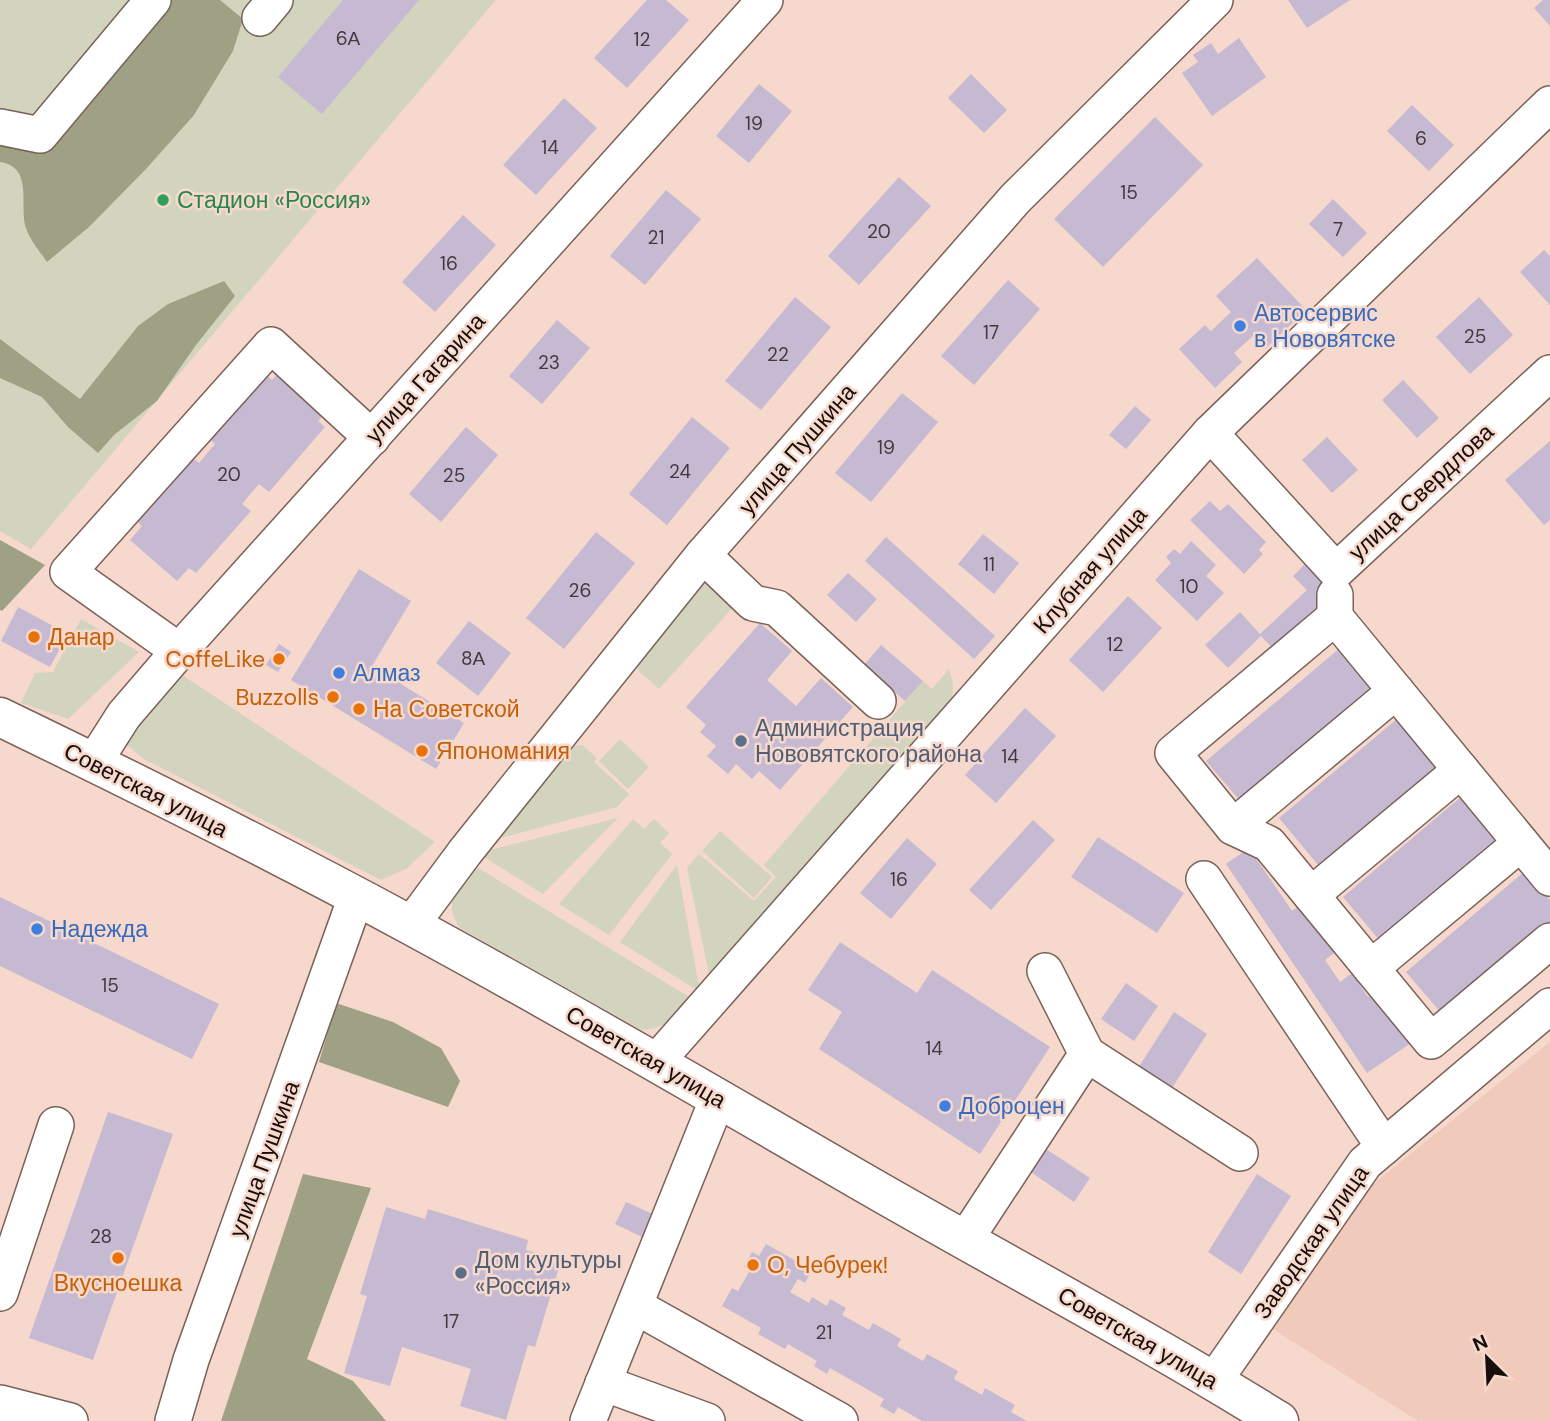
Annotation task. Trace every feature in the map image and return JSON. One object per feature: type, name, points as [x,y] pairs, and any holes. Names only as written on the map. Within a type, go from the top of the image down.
[{"type":"main road","name":"Советская улица","points":[[0,717],[94,762],[411,925],[1214,1381],[1256,1415]]},
{"type":"street","points":[[0,127],[40,135],[153,0]]},
{"type":"street","name":"улица Гагарина","points":[[94,762],[124,715],[179,652],[765,0]]},
{"type":"street","name":"улица Пушкина","points":[[411,925],[465,852],[703,555],[1015,199],[1215,0]]},
{"type":"street","name":"Клубная улица","points":[[656,1062],[1210,433],[1550,104]]},
{"type":"street","points":[[179,652],[68,572],[271,345],[372,438]]},
{"type":"street","name":"улица Свердлова","points":[[1210,433],[1336,570],[1550,373]]},
{"type":"street","points":[[703,555],[753,603],[777,608],[878,701]]},
{"type":"street","points":[[1336,570],[1335,617],[1550,878]]},
{"type":"street","points":[[1335,617],[1173,753],[1233,827],[1269,844],[1463,1080]]},
{"type":"street","points":[[1233,827],[1396,691]]},
{"type":"street","points":[[1311,895],[1461,770]]},
{"type":"street","points":[[1371,968],[1521,843]]},
{"type":"street","points":[[1205,879],[1384,1147]]},
{"type":"street","name":"улица Пушкина","points":[[173,1421],[191,1360],[356,897]]},
{"type":"street","points":[[1431,1041],[1550,941]]},
{"type":"street","points":[[1045,971],[1087,1054],[1240,1153]]},
{"type":"street","name":"Заводская улица","points":[[1214,1381],[1365,1163],[1550,1006]]},
{"type":"street","points":[[965,1240],[1087,1054]]},
{"type":"street","points":[[588,1421],[718,1098]]},
{"type":"street","points":[[0,1293],[56,1125]]},
{"type":"street","points":[[635,1306],[840,1421]]},
{"type":"street","points":[[603,1383],[707,1421]]},
{"type":"street","points":[[0,1403],[70,1421]]},
{"type":"shaded area","points":[[1550,1042],[1550,1421],[1418,1421],[1268,1326],[1363,1192]]},
{"type":"green space","name":"Стадион «Россия»","points":[[0,0],[496,0],[31,549],[0,531]]},
{"type":"green space","points":[[163,0],[220,0],[243,19],[233,51],[194,115],[89,227],[47,262],[26,228],[21,179],[11,165],[0,162],[0,136],[67,123]]},
{"type":"green space","points":[[224,281],[235,296],[157,401],[114,435],[98,453],[68,427],[42,397],[0,378],[0,339],[80,399],[138,326],[168,304]]},
{"type":"green space","points":[[0,540],[45,565],[2,611],[0,610]]},
{"type":"green space","points":[[706,584],[736,604],[659,689],[636,665],[699,586]]},
{"type":"green space","points":[[81,619],[139,652],[68,719],[21,703],[35,673],[53,672]]},
{"type":"green space","points":[[949,669],[953,684],[952,702],[786,888],[710,979],[687,868],[699,854],[754,901],[776,877],[764,865],[923,681],[932,689]]},
{"type":"green space","points":[[176,671],[435,842],[406,869],[381,880],[144,759],[121,740]]},
{"type":"green space","points":[[620,739],[649,767],[628,789],[599,761]]},
{"type":"green space","points":[[582,745],[597,758],[594,762],[629,794],[617,807],[489,841],[571,746]]},
{"type":"green space","points":[[618,818],[543,894],[478,853]]},
{"type":"green space","points":[[633,819],[644,829],[654,819],[669,833],[660,843],[672,854],[609,935],[559,904]]},
{"type":"green space","points":[[720,831],[772,877],[754,898],[702,851]]},
{"type":"green space","points":[[470,863],[694,1000],[664,1024],[642,1030],[460,928],[452,911],[453,895]]},
{"type":"green space","points":[[677,865],[700,992],[620,942]]},
{"type":"green space","points":[[336,1003],[393,1022],[441,1048],[460,1081],[448,1107],[319,1062]]},
{"type":"green space","points":[[303,1174],[371,1188],[307,1359],[353,1381],[386,1421],[221,1421]]},
{"type":"building","points":[[343,0],[419,0],[322,114],[278,77]]},
{"type":"building","points":[[647,0],[666,0],[689,20],[627,88],[594,58]]},
{"type":"building","points":[[1288,0],[1350,0],[1307,28]]},
{"type":"building","points":[[1543,0],[1550,0],[1550,26],[1534,8]]},
{"type":"building","points":[[1239,38],[1266,77],[1212,116],[1182,73],[1198,62],[1193,55],[1211,43],[1218,54]]},
{"type":"building","points":[[971,74],[1007,110],[984,133],[948,98]]},
{"type":"building","points":[[759,84],[792,111],[749,163],[716,136]]},
{"type":"building","points":[[564,98],[597,128],[536,195],[503,165]]},
{"type":"building","points":[[1412,105],[1454,145],[1429,171],[1387,131]]},
{"type":"building","points":[[1155,117],[1203,165],[1103,267],[1054,219]]},
{"type":"building","points":[[899,177],[931,206],[859,285],[828,256]]},
{"type":"building","points":[[666,190],[701,219],[645,285],[610,256]]},
{"type":"building","points":[[1333,199],[1367,233],[1343,257],[1309,224]]},
{"type":"building","points":[[463,215],[496,245],[435,312],[402,282]]},
{"type":"building","points":[[1544,250],[1550,256],[1550,305],[1520,272]]},
{"type":"building","points":[[1257,258],[1306,310],[1265,349],[1253,336],[1234,353],[1242,362],[1215,388],[1179,349],[1205,325],[1211,331],[1231,312],[1216,296]]},
{"type":"building","points":[[1008,280],[1040,309],[974,385],[941,356]]},
{"type":"building","points":[[795,297],[831,327],[761,410],[725,381]]},
{"type":"building","points":[[1479,297],[1513,335],[1470,374],[1436,337]]},
{"type":"building","points":[[557,320],[590,348],[542,404],[509,376]]},
{"type":"building","points":[[283,368],[330,408],[318,421],[325,427],[269,492],[259,484],[242,504],[251,511],[196,573],[189,568],[177,581],[130,540],[142,526],[134,519],[190,456],[199,463],[215,444],[207,437],[263,372],[272,380]]},
{"type":"building","points":[[1403,380],[1439,418],[1417,438],[1382,400]]},
{"type":"building","points":[[902,393],[938,422],[871,502],[835,473]]},
{"type":"building","points":[[1135,406],[1151,420],[1126,449],[1109,435]]},
{"type":"building","points":[[692,417],[730,448],[667,525],[629,494]]},
{"type":"building","points":[[466,427],[498,455],[441,522],[409,494]]},
{"type":"building","points":[[1327,437],[1358,470],[1332,493],[1302,460]]},
{"type":"building","points":[[1550,441],[1550,520],[1544,525],[1505,480]]},
{"type":"building","points":[[1210,501],[1220,511],[1228,504],[1266,542],[1259,550],[1263,554],[1244,574],[1190,520]]},
{"type":"building","points":[[596,532],[635,563],[564,649],[526,618]]},
{"type":"building","points":[[983,534],[1019,563],[994,594],[958,564]]},
{"type":"building","points":[[886,537],[995,636],[974,659],[865,561]]},
{"type":"building","points":[[1191,541],[1216,565],[1206,576],[1224,593],[1197,621],[1155,580],[1171,563],[1166,557],[1174,549],[1180,554]]},
{"type":"building","points":[[1306,563],[1331,589],[1328,615],[1282,658],[1261,636],[1228,668],[1205,645],[1240,612],[1260,634],[1307,590],[1293,576]]},
{"type":"building","name":"Алмаз","points":[[359,569],[411,601],[372,666],[464,723],[436,769],[291,680]]},
{"type":"building","points":[[848,573],[877,599],[856,622],[827,595]]},
{"type":"building","points":[[1128,596],[1162,628],[1103,692],[1069,660]]},
{"type":"building","name":"Данар","points":[[18,607],[68,634],[50,667],[1,641]]},
{"type":"building","points":[[469,621],[511,653],[478,696],[436,663]]},
{"type":"building","points":[[760,623],[792,651],[767,680],[796,706],[821,678],[853,707],[780,790],[759,771],[752,779],[736,764],[728,774],[707,756],[716,746],[700,732],[706,725],[686,707]]},
{"type":"building","points":[[1347,642],[1383,685],[1242,803],[1206,761]]},
{"type":"building","name":"CoffeLike","points":[[279,644],[291,652],[278,672],[266,665]]},
{"type":"building","points":[[881,645],[923,681],[905,701],[864,665]]},
{"type":"building","points":[[1025,708],[1056,736],[996,803],[965,775]]},
{"type":"building","points":[[1397,719],[1437,766],[1319,866],[1279,818]]},
{"type":"building","points":[[1462,796],[1499,841],[1381,942],[1343,897]]},
{"type":"building","points":[[1033,820],[1055,840],[991,910],[969,890]]},
{"type":"building","points":[[1098,837],[1184,893],[1157,933],[1071,877]]},
{"type":"building","points":[[907,838],[937,864],[891,919],[860,893]]},
{"type":"building","points":[[1249,848],[1292,911],[1305,902],[1338,950],[1325,960],[1340,982],[1352,973],[1368,997],[1376,991],[1411,1043],[1367,1073],[1226,864]]},
{"type":"building","points":[[1525,871],[1550,900],[1550,923],[1442,1014],[1406,972]]},
{"type":"building","points":[[0,897],[219,1004],[192,1059],[0,966]]},
{"type":"building","points":[[840,942],[917,993],[932,970],[1050,1047],[980,1154],[819,1049],[842,1012],[808,990]]},
{"type":"building","points":[[1126,983],[1158,1006],[1134,1041],[1101,1019]]},
{"type":"building","points":[[1174,1012],[1207,1034],[1168,1094],[1135,1073]]},
{"type":"building","points":[[108,1112],[173,1134],[93,1360],[29,1338]]},
{"type":"building","points":[[1046,1149],[1090,1178],[1074,1202],[1031,1172]]},
{"type":"building","points":[[1257,1174],[1291,1196],[1241,1274],[1208,1252]]},
{"type":"building","points":[[626,1202],[655,1215],[644,1238],[615,1224]]},
{"type":"building","points":[[386,1207],[425,1219],[428,1209],[528,1240],[526,1250],[561,1261],[535,1347],[528,1345],[506,1420],[460,1406],[471,1369],[402,1347],[390,1386],[344,1373],[367,1296],[360,1294]]},
{"type":"building","points":[[766,1244],[812,1270],[805,1283],[798,1279],[790,1292],[809,1303],[812,1297],[827,1306],[830,1299],[846,1308],[842,1315],[869,1330],[873,1323],[901,1339],[897,1346],[923,1361],[927,1354],[958,1371],[954,1379],[982,1395],[985,1388],[1015,1405],[1011,1412],[1027,1421],[922,1421],[898,1407],[894,1414],[880,1406],[884,1399],[830,1368],[827,1374],[814,1366],[817,1361],[788,1344],[785,1349],[758,1334],[761,1328],[722,1306],[732,1288],[738,1291],[750,1270],[744,1267],[752,1252],[759,1256]]},
{"type":"place","name":"Стадион «Россия»","points":[[163,200]]},
{"type":"place","name":"Автосервис в Нововятске","points":[[1240,326]]},
{"type":"place","name":"Данар","points":[[34,637]]},
{"type":"place","name":"CoffeLike","points":[[279,659]]},
{"type":"place","name":"Алмаз","points":[[339,673]]},
{"type":"place","name":"Buzzolls","points":[[333,697]]},
{"type":"place","name":"На Советской","points":[[359,709]]},
{"type":"place","name":"Администрация Нововятского района","points":[[741,741]]},
{"type":"place","name":"Япономания","points":[[422,751]]},
{"type":"place","name":"Надежда","points":[[37,929]]},
{"type":"place","name":"Доброцен","points":[[945,1106]]},
{"type":"place","name":"Вкусноешка","points":[[118,1258]]},
{"type":"place","name":"О, Чебурек!","points":[[753,1265]]},
{"type":"place","name":"Дом культуры «Россия»","points":[[461,1273]]}]
